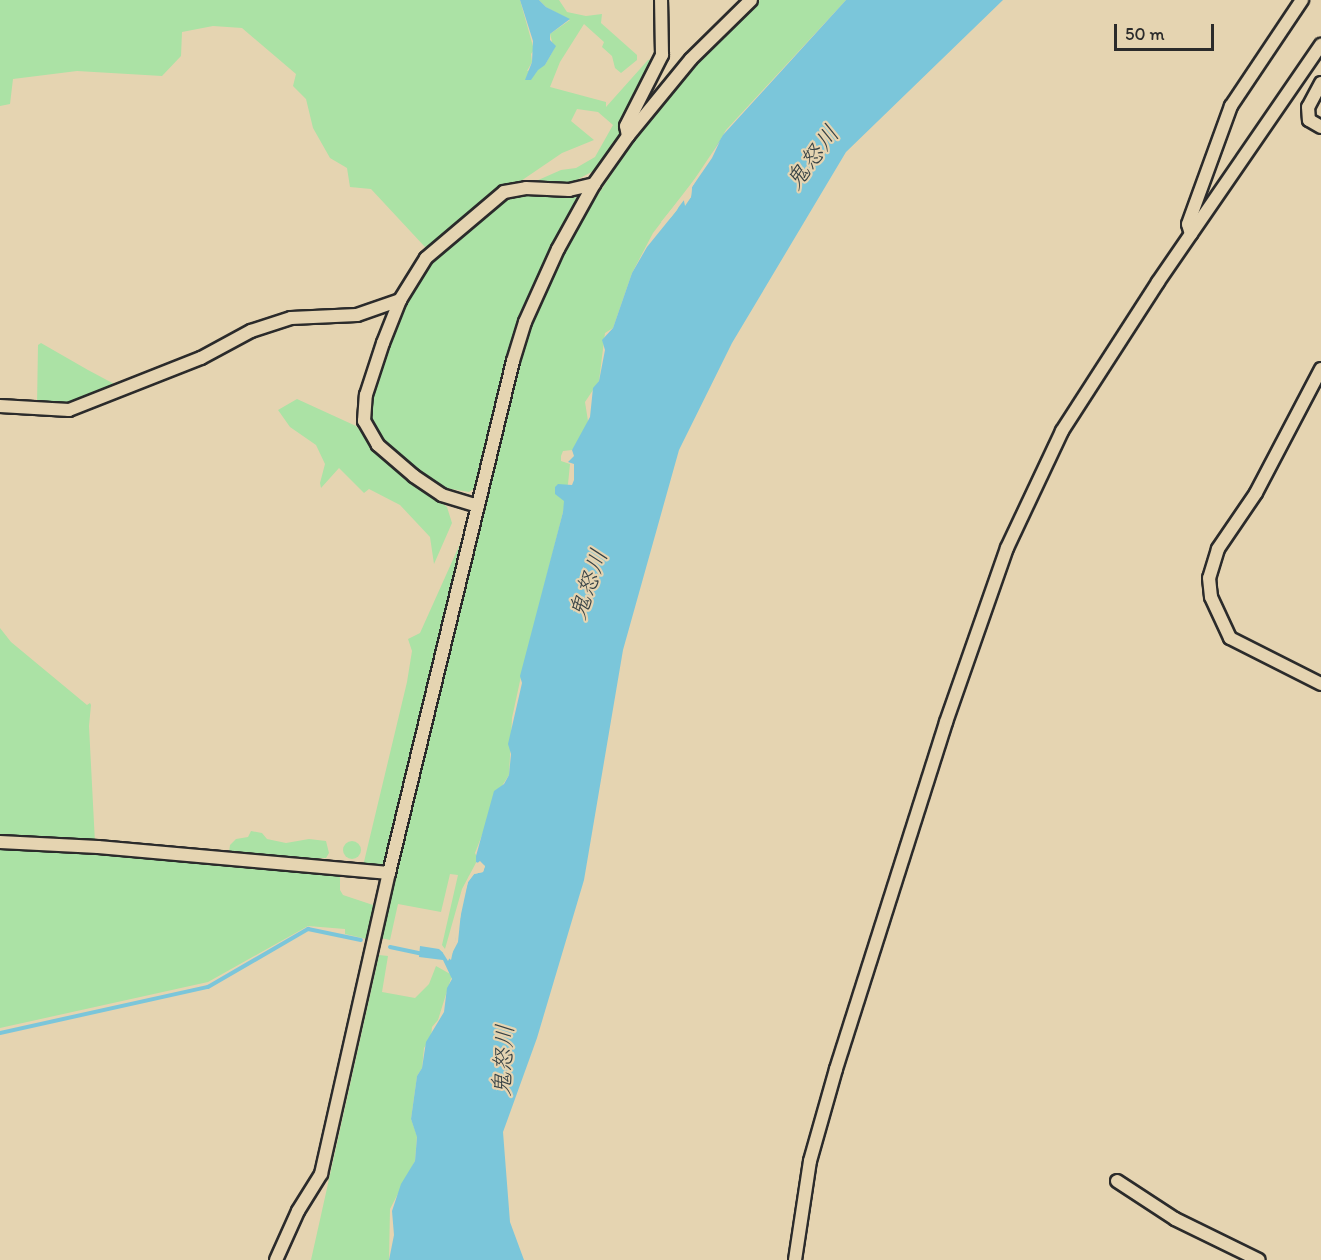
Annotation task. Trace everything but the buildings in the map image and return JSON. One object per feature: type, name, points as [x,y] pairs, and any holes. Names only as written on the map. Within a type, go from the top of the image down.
[{"type":"street","points":[[628,136],[626,126],[662,55],[661,0]]},
{"type":"street","points":[[276,1260],[298,1211],[321,1174],[389,873],[513,361],[525,322],[558,249],[594,184],[628,136],[691,59],[751,0]]},
{"type":"street","points":[[1191,234],[1188,224],[1235,95],[1302,0]]},
{"type":"street","points":[[795,1260],[810,1161],[836,1069],[946,722],[1007,548],[1062,431],[1191,234],[1321,45]]},
{"type":"street","points":[[1321,83],[1308,107],[1309,120],[1321,127]]},
{"type":"street","points":[[478,506],[442,495],[414,476],[378,445],[364,421],[366,395],[400,300],[426,258],[504,192],[526,188],[569,190],[594,184]]},
{"type":"street","points":[[0,406],[69,410],[201,358],[251,331],[291,318],[357,315],[400,300]]},
{"type":"street","points":[[1321,369],[1256,493],[1218,549],[1209,578],[1212,597],[1230,638],[1321,684]]},
{"type":"street","points":[[0,842],[98,847],[389,873]]},
{"type":"street","points":[[1117,1181],[1175,1219],[1259,1260]]},
{"type":"green space","points":[[0,0],[520,0],[534,50],[531,54],[532,62],[527,71],[545,65],[554,49],[550,34],[570,20],[546,7],[539,0],[559,0],[567,12],[586,16],[602,14],[601,23],[637,55],[637,60],[621,73],[615,68],[612,56],[602,47],[604,42],[584,24],[560,62],[550,87],[606,102],[606,107],[648,60],[658,57],[622,127],[617,142],[599,168],[567,185],[536,181],[561,170],[576,168],[595,157],[613,125],[598,112],[577,109],[571,121],[594,140],[562,153],[515,185],[501,190],[432,244],[425,247],[371,189],[350,187],[347,168],[330,158],[313,128],[306,99],[293,86],[296,74],[242,28],[213,26],[182,32],[181,56],[162,76],[77,71],[13,79],[10,104],[0,106]]},
{"type":"green space","points":[[760,0],[846,0],[726,130],[707,163],[653,233],[632,273],[613,328],[605,333],[599,381],[585,402],[588,421],[585,429],[576,446],[572,450],[563,451],[561,456],[561,461],[570,464],[568,484],[561,497],[565,501],[563,512],[512,718],[509,775],[500,789],[475,853],[478,859],[462,889],[445,949],[442,945],[458,875],[450,874],[441,912],[398,904],[390,940],[381,938],[501,435],[521,357],[540,297],[586,213],[640,131],[716,40]]},
{"type":"green space","points":[[582,194],[520,312],[475,488],[469,492],[440,487],[394,454],[377,436],[372,426],[370,401],[404,306],[431,262],[513,195]]},
{"type":"green space","points":[[41,343],[118,386],[66,404],[37,405],[38,345]]},
{"type":"green space","points":[[297,399],[356,426],[385,458],[447,507],[452,523],[434,564],[430,537],[400,505],[369,489],[364,493],[339,468],[321,488],[320,483],[325,464],[316,445],[290,427],[278,410]]},
{"type":"green space","points":[[464,535],[386,861],[379,867],[363,866],[407,682],[412,651],[408,639],[420,633]]},
{"type":"green space","points":[[0,628],[11,642],[87,705],[90,703],[91,705],[89,726],[95,843],[0,835]]},
{"type":"green space","points":[[251,831],[262,833],[267,839],[286,843],[309,839],[326,841],[329,853],[326,858],[310,858],[265,854],[233,855],[229,852],[230,845],[236,839],[248,837]]},
{"type":"green space","points":[[352,841],[358,844],[361,850],[358,856],[352,859],[346,856],[343,850],[346,844]]},
{"type":"green space","points":[[0,848],[121,853],[340,873],[340,890],[343,895],[373,905],[377,910],[371,940],[345,934],[345,929],[308,926],[208,982],[0,1028]]},
{"type":"green space","points":[[379,955],[388,956],[382,992],[415,998],[429,984],[436,966],[452,975],[438,1020],[432,1027],[431,1037],[424,1048],[422,1068],[417,1076],[411,1119],[417,1136],[415,1161],[390,1209],[389,1260],[311,1260]]},
{"type":"water","points":[[520,0],[539,0],[546,7],[570,19],[550,34],[550,40],[556,46],[545,65],[531,80],[525,80],[532,62],[533,41]]},
{"type":"water","name":"鬼怒川","points":[[846,0],[1003,0],[846,152],[732,343],[679,450],[623,650],[584,880],[537,1038],[503,1132],[510,1222],[524,1260],[389,1260],[394,1235],[392,1211],[401,1184],[415,1161],[417,1137],[411,1119],[417,1076],[422,1068],[426,1042],[444,1012],[447,988],[452,979],[443,960],[419,957],[420,946],[439,949],[451,960],[468,882],[474,874],[483,872],[485,866],[476,862],[476,856],[494,791],[504,784],[509,775],[511,754],[508,744],[522,683],[520,676],[563,512],[564,501],[555,494],[555,487],[558,484],[572,485],[574,480],[574,464],[568,462],[574,456],[572,450],[590,417],[593,388],[599,381],[605,350],[602,340],[613,328],[632,273],[647,247],[677,210],[680,203],[684,200],[685,204],[691,197],[692,187],[723,135]]},
{"type":"pier","points":[[720,141],[712,158],[692,187],[691,197],[685,206],[684,200],[664,224],[661,222],[679,200],[688,195],[690,186]]},
{"type":"pier","points":[[480,861],[485,866],[483,872],[474,874],[468,882],[462,902],[458,942],[448,961],[443,953],[444,950],[449,955],[455,941],[459,901],[469,876],[480,869],[481,867],[475,865]]},
{"type":"waterway","points":[[0,1033],[208,987],[308,929],[361,940]]},
{"type":"waterway","points":[[390,947],[424,954]]}]
